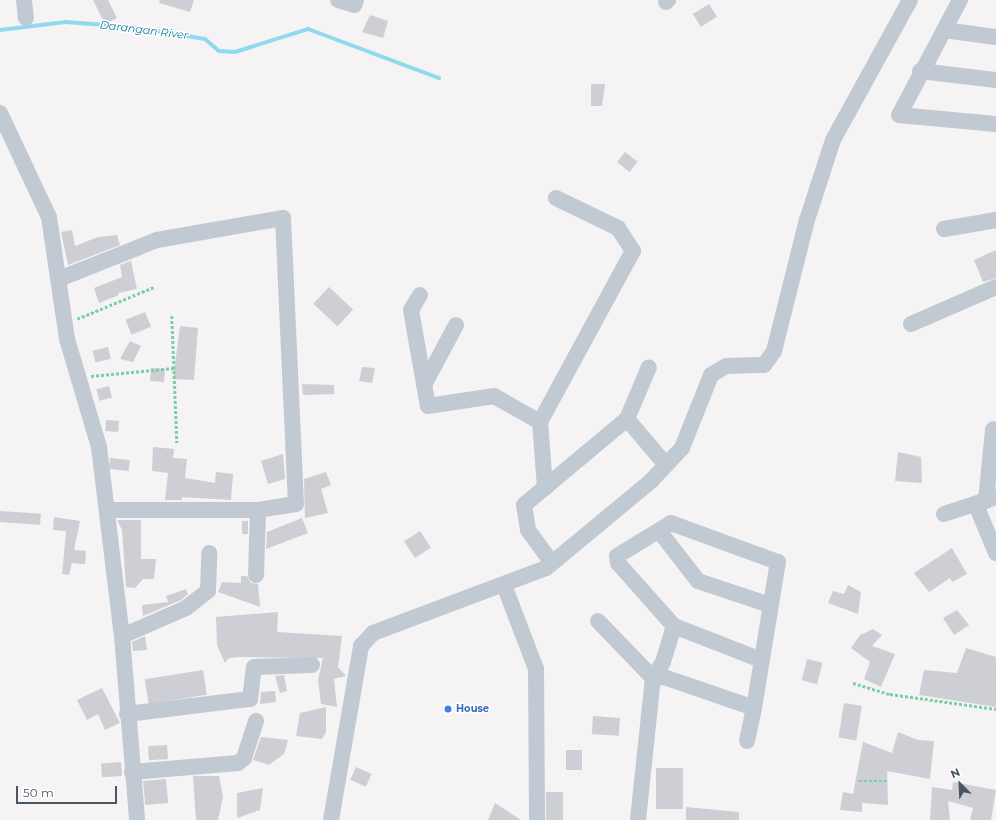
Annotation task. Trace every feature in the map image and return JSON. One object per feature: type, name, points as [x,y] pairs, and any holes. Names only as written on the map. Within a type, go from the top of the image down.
[{"type":"street","points":[[24,0],[26,18]]},
{"type":"street","points":[[338,0],[354,5],[356,0]]},
{"type":"street","points":[[331,820],[361,646],[373,633],[504,585],[552,563],[666,465],[682,448],[711,375],[726,366],[764,364],[774,351],[806,220],[833,140],[910,0]]},
{"type":"street","points":[[960,0],[920,71],[900,115],[996,124]]},
{"type":"street","points":[[944,30],[996,37]]},
{"type":"street","points":[[920,71],[996,80]]},
{"type":"street","points":[[0,113],[49,217],[59,279],[64,325],[100,447],[122,636],[127,714],[137,820]]},
{"type":"street","points":[[544,488],[540,422],[633,251],[618,228],[556,198]]},
{"type":"street","points":[[59,279],[157,240],[283,218],[296,504],[258,510],[107,510]]},
{"type":"street","points":[[944,229],[996,220]]},
{"type":"street","points":[[911,324],[996,287]]},
{"type":"street","points":[[420,295],[411,310],[428,406],[494,396],[540,422]]},
{"type":"street","points":[[424,385],[456,325]]},
{"type":"street","points":[[552,563],[528,530],[524,504],[627,419],[649,367]]},
{"type":"street","points":[[627,419],[666,465]]},
{"type":"street","points":[[993,429],[986,501],[994,544]]},
{"type":"street","points":[[944,514],[986,501]]},
{"type":"street","points":[[256,574],[258,510]]},
{"type":"street","points":[[747,741],[754,708],[778,562],[671,523],[660,532],[617,556],[618,563],[674,626],[761,660]]},
{"type":"street","points":[[660,532],[698,581],[770,605]]},
{"type":"street","points":[[122,636],[186,608],[208,591],[209,553]]},
{"type":"street","points":[[504,585],[536,669],[537,820]]},
{"type":"street","points":[[598,621],[653,678]]},
{"type":"street","points":[[638,820],[653,678],[663,662],[674,626]]},
{"type":"street","points":[[127,714],[250,699],[254,667],[312,666]]},
{"type":"street","points":[[653,678],[664,677],[754,708]]},
{"type":"street","points":[[132,772],[238,763],[244,758],[256,721]]},
{"type":"path","points":[[64,325],[154,287]]},
{"type":"path","points":[[172,316],[177,443]]},
{"type":"path","points":[[79,378],[174,368]]},
{"type":"path","points":[[853,683],[890,694],[996,709]]},
{"type":"path","points":[[859,781],[890,781]]},
{"type":"building","points":[[93,0],[108,0],[117,18],[105,24]]},
{"type":"building","points":[[160,0],[194,0],[190,12],[159,3]]},
{"type":"building","points":[[709,4],[717,17],[701,27],[693,14]]},
{"type":"building","points":[[370,15],[388,21],[383,38],[362,32]]},
{"type":"building","points":[[591,84],[605,84],[602,106],[591,106]]},
{"type":"building","points":[[625,152],[638,162],[630,172],[617,162]]},
{"type":"building","points":[[72,230],[75,246],[98,237],[117,235],[120,245],[68,265],[61,232]]},
{"type":"building","points":[[996,250],[996,278],[983,282],[974,260]]},
{"type":"building","points":[[131,261],[137,289],[118,293],[119,295],[99,303],[94,288],[122,277],[120,265]]},
{"type":"building","points":[[329,287],[353,310],[337,326],[313,304]]},
{"type":"building","points":[[145,312],[151,327],[132,335],[126,320]]},
{"type":"building","points":[[180,326],[198,328],[194,380],[173,379]]},
{"type":"building","points":[[130,341],[141,346],[133,362],[120,359]]},
{"type":"building","points":[[108,347],[111,359],[95,363],[92,351]]},
{"type":"building","points":[[362,367],[375,368],[372,383],[359,381]]},
{"type":"building","points":[[151,368],[165,369],[164,382],[150,381]]},
{"type":"building","points":[[302,384],[334,385],[334,394],[303,395]]},
{"type":"building","points":[[109,386],[112,398],[99,401],[96,389]]},
{"type":"building","points":[[106,420],[119,421],[118,432],[105,431]]},
{"type":"building","points":[[153,447],[174,449],[173,458],[187,459],[185,478],[215,483],[216,472],[233,474],[231,500],[182,497],[182,500],[165,500],[168,473],[152,471]]},
{"type":"building","points":[[898,452],[921,457],[922,483],[895,481]]},
{"type":"building","points":[[283,454],[285,479],[268,484],[261,461]]},
{"type":"building","points":[[110,458],[130,460],[129,471],[109,469]]},
{"type":"building","points":[[326,472],[331,485],[321,489],[328,513],[305,518],[304,479]]},
{"type":"building","points":[[0,511],[41,514],[40,525],[0,522]]},
{"type":"building","points":[[54,517],[80,521],[74,550],[86,551],[85,564],[72,563],[69,575],[62,574],[66,531],[53,530]]},
{"type":"building","points":[[302,518],[308,533],[266,549],[267,532]]},
{"type":"building","points":[[117,520],[141,520],[141,559],[156,559],[154,579],[143,579],[135,588],[126,587],[122,530]]},
{"type":"building","points":[[242,521],[248,521],[248,534],[242,534]]},
{"type":"building","points":[[420,531],[431,548],[415,558],[404,541]]},
{"type":"building","points":[[952,548],[967,574],[952,582],[950,578],[929,592],[914,573]]},
{"type":"building","points":[[241,576],[247,576],[251,583],[258,584],[260,607],[218,592],[222,582],[241,583]]},
{"type":"building","points":[[848,585],[861,592],[858,614],[828,603],[833,591],[844,594]]},
{"type":"building","points":[[186,589],[188,594],[181,600],[143,616],[142,605],[168,602],[166,596]]},
{"type":"building","points":[[957,610],[969,625],[954,635],[943,618]]},
{"type":"building","points":[[278,612],[277,632],[342,636],[338,667],[346,676],[334,679],[337,707],[321,704],[318,680],[323,658],[240,657],[229,658],[225,663],[217,645],[216,617]]},
{"type":"building","points":[[873,629],[882,635],[872,646],[895,654],[881,687],[864,679],[870,662],[851,648],[860,635]]},
{"type":"building","points":[[145,636],[147,650],[133,651],[132,642]]},
{"type":"building","points":[[966,648],[996,657],[996,707],[919,695],[924,670],[957,673]]},
{"type":"building","points":[[807,659],[823,663],[817,684],[802,680]]},
{"type":"building","points":[[203,670],[207,695],[149,704],[145,679]]},
{"type":"building","points":[[284,675],[287,691],[280,693],[275,676]]},
{"type":"building","points":[[102,688],[120,723],[105,730],[98,714],[87,720],[77,700]]},
{"type":"building","points":[[275,691],[276,702],[260,704],[261,692]]},
{"type":"building","points":[[844,703],[862,706],[856,740],[839,738]]},
{"type":"building","points":[[326,707],[326,732],[322,739],[296,736],[300,713]]},
{"type":"building","points":[[593,716],[620,718],[619,736],[592,734]]},
{"type":"building","points":[[898,732],[918,740],[934,741],[930,779],[887,771],[888,805],[862,803],[862,812],[840,810],[843,792],[853,794],[863,742],[892,753]]},
{"type":"building","points":[[261,737],[288,740],[284,754],[269,765],[253,760]]},
{"type":"building","points":[[167,745],[168,759],[149,760],[148,746]]},
{"type":"building","points":[[566,750],[582,750],[582,770],[566,770]]},
{"type":"building","points":[[121,762],[122,776],[102,777],[101,763]]},
{"type":"building","points":[[356,767],[372,774],[366,787],[350,780]]},
{"type":"building","points":[[656,768],[683,768],[683,809],[656,809]]},
{"type":"building","points":[[193,776],[219,776],[223,797],[218,820],[196,820]]},
{"type":"building","points":[[166,779],[168,803],[145,805],[143,781]]},
{"type":"building","points":[[953,782],[996,790],[991,820],[970,820],[973,808],[948,801],[950,820],[930,820],[932,787],[952,790]]},
{"type":"building","points":[[263,788],[260,810],[237,818],[237,793]]},
{"type":"building","points":[[546,792],[563,792],[563,820],[546,820]]},
{"type":"building","points":[[495,803],[521,820],[488,820]]},
{"type":"building","points":[[686,807],[739,812],[739,820],[686,820]]},
{"type":"waterway","name":"Darangan River","points":[[0,30],[66,22],[132,27],[205,39],[219,51],[235,52],[308,29],[439,78]]},
{"type":"place","name":"House","points":[[448,709]]}]
